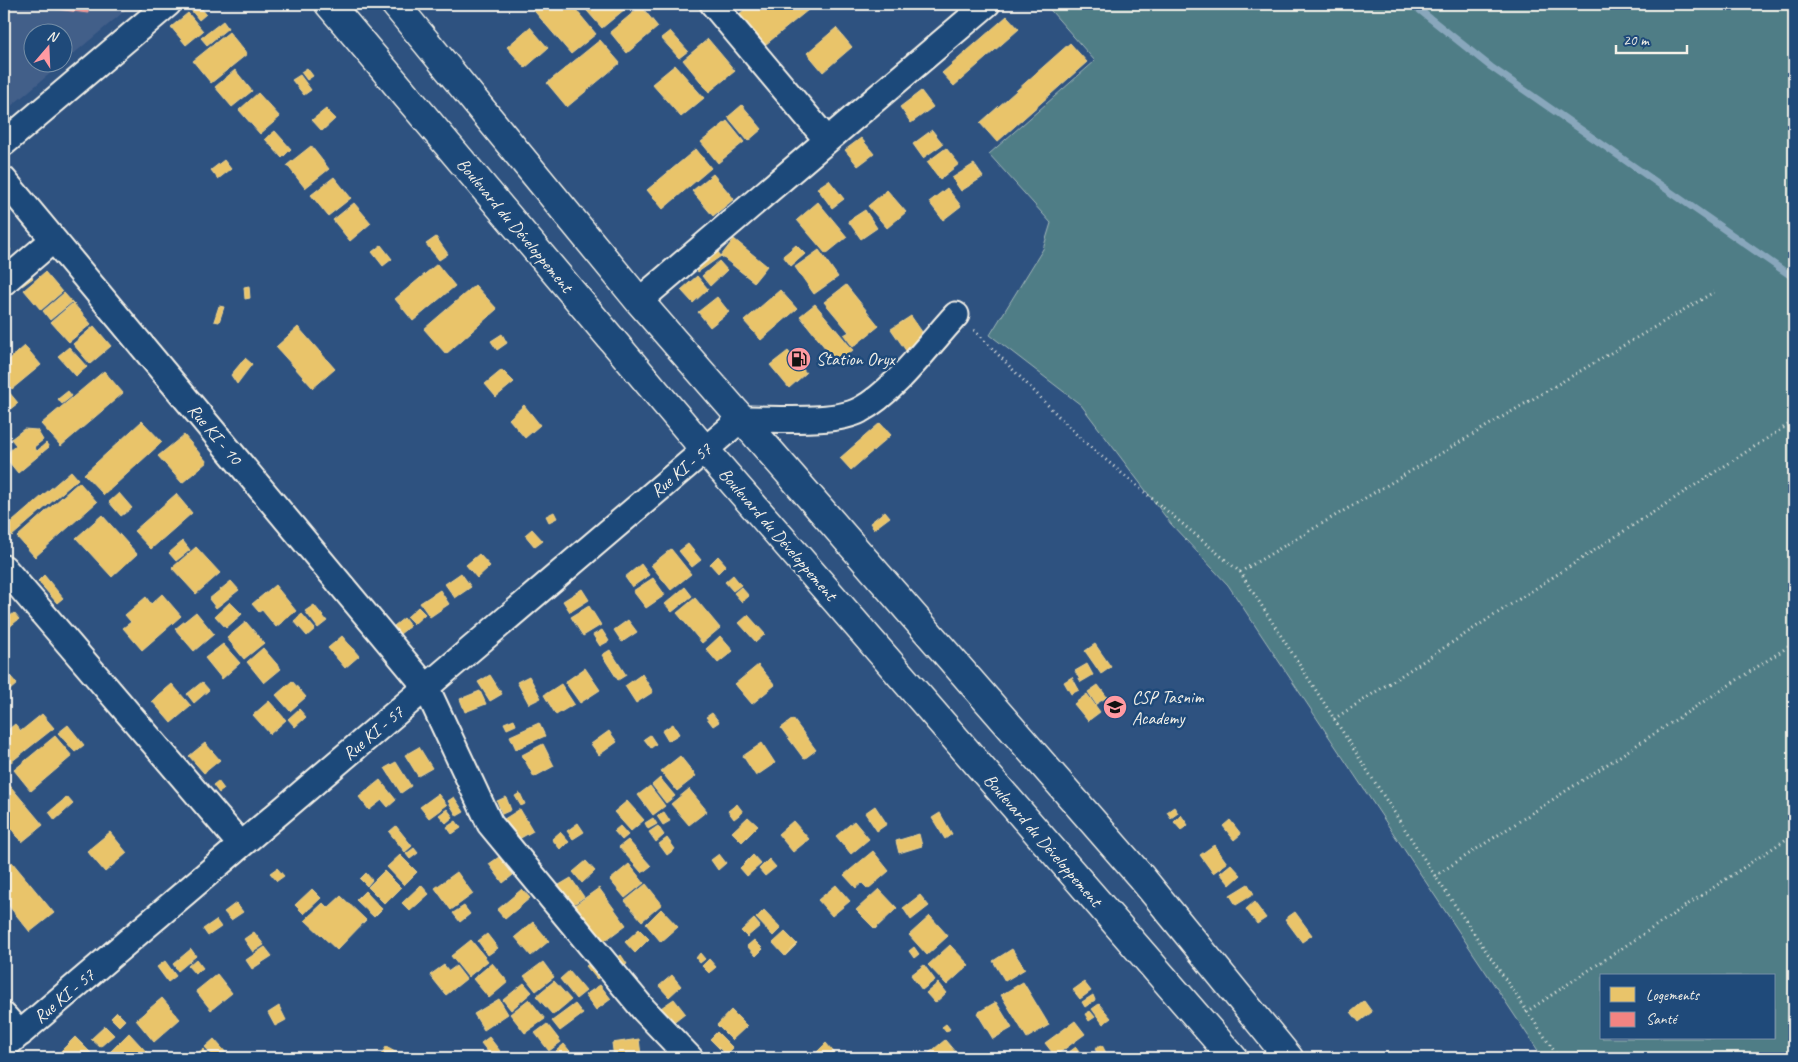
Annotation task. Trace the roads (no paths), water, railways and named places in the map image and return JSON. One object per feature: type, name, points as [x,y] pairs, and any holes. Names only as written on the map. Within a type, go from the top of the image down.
[{"type":"highway","name":"Boulevard du Développement","points":[[329,4],[704,450],[1233,1058]]},
{"type":"highway","points":[[395,4],[639,300],[1142,878],[1290,1058]]},
{"type":"street","points":[[4,144],[168,4]]},
{"type":"street","points":[[713,4],[827,140]]},
{"type":"street","points":[[639,300],[987,4]]},
{"type":"street","name":"Rue KI - 10","points":[[4,180],[426,687],[490,824],[644,1010],[690,1058]]},
{"type":"street","points":[[4,282],[53,240]]},
{"type":"street","points":[[741,418],[837,416],[860,410],[880,395],[956,316]]},
{"type":"street","name":"Rue KI - 57","points":[[9,1032],[241,845],[741,418]]},
{"type":"street","points":[[4,568],[241,845]]},
{"type":"waterway","points":[[1412,4],[1491,67],[1794,278]]},
{"type":"place","name":"Station Oryx","points":[[799,359]]},
{"type":"place","name":"CSP Tasnim Academy","points":[[1115,707]]}]
